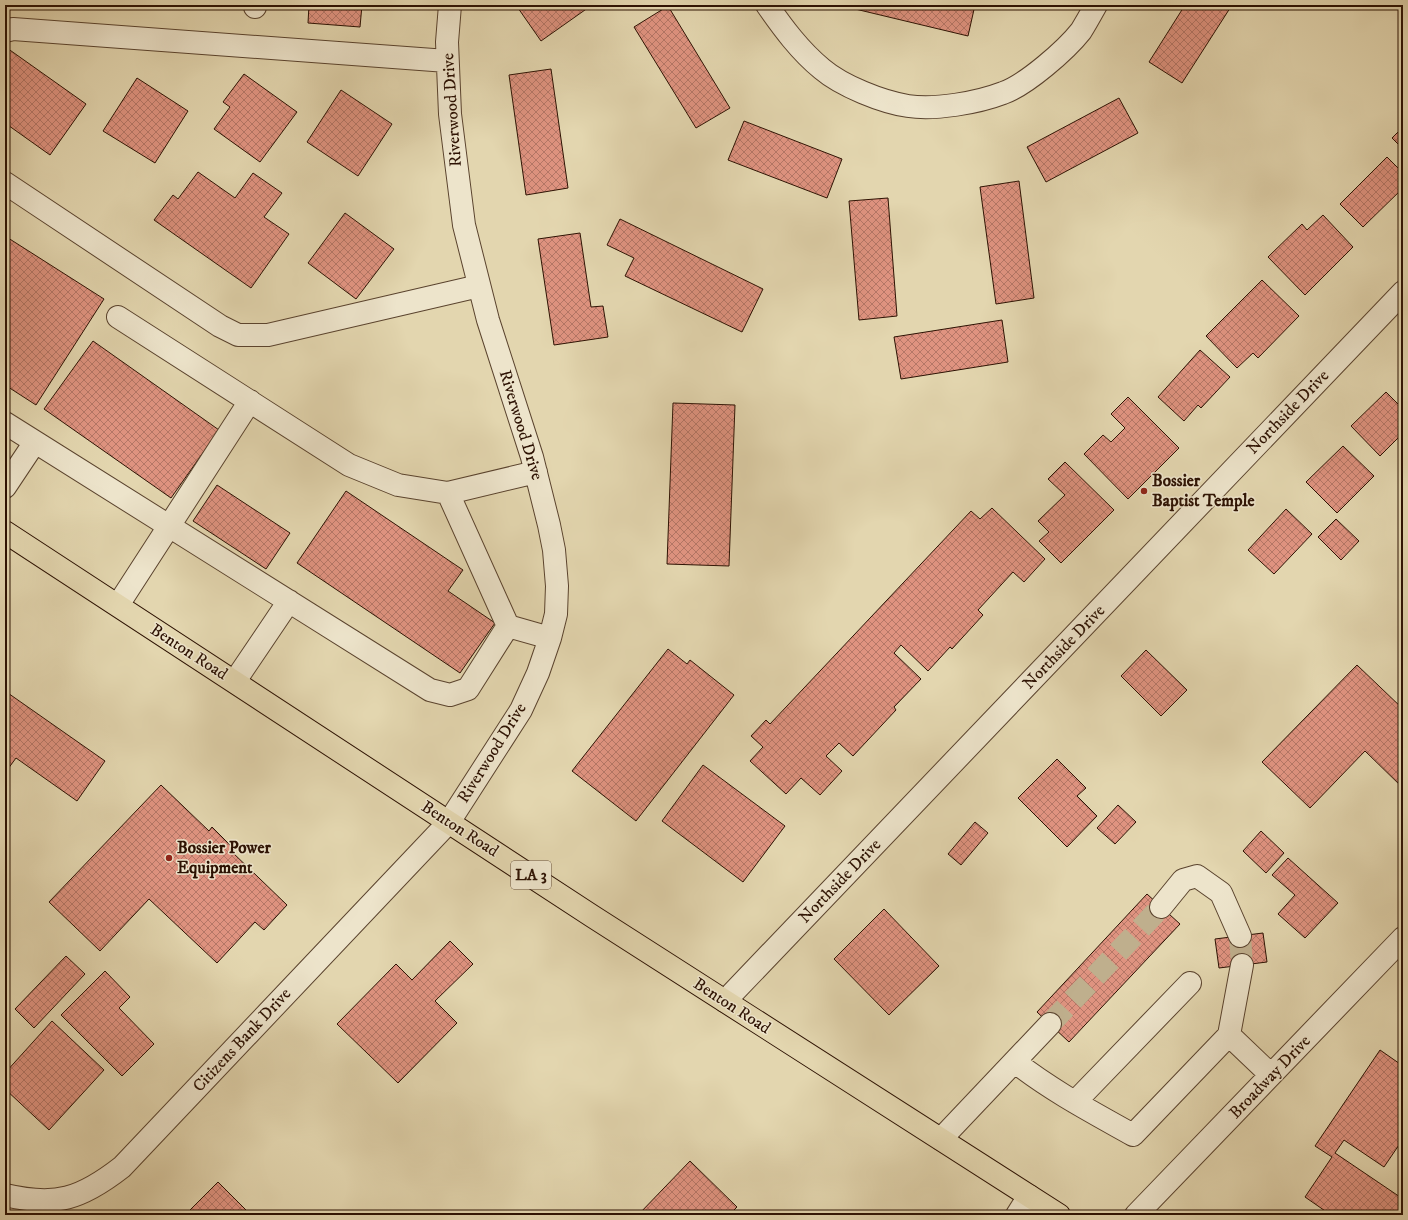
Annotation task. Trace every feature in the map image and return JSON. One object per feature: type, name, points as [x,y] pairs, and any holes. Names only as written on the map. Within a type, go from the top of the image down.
[{"type":"main road","name":"Benton Road","points":[[5,532],[725,1001],[1059,1215]]},
{"type":"street","name":"Riverwood Drive","points":[[449,822],[522,710],[538,673],[550,638],[556,614],[557,586],[554,550],[536,472],[488,320],[464,226],[453,149],[450,114],[447,42],[450,5]]},
{"type":"street","points":[[767,5],[800,48],[823,70],[845,84],[873,96],[908,106],[940,107],[1004,93],[1031,77],[1058,55],[1080,31],[1096,5]]},
{"type":"street","points":[[5,32],[21,30],[447,61]]},
{"type":"street","points":[[5,184],[220,326],[238,335],[268,335],[479,286]]},
{"type":"street","name":"Northside Drive","points":[[725,1001],[1403,292]]},
{"type":"street","points":[[118,317],[349,465],[398,485],[448,494],[536,472]]},
{"type":"street","points":[[118,605],[250,401]]},
{"type":"street","points":[[5,423],[430,690],[450,695],[468,689],[508,626]]},
{"type":"street","points":[[5,487],[35,442]]},
{"type":"street","points":[[448,494],[508,626],[550,638]]},
{"type":"street","points":[[234,681],[289,601]]},
{"type":"street","name":"Citizens Bank Drive","points":[[5,1195],[38,1200],[65,1199],[85,1192],[103,1182],[122,1167],[449,822]]},
{"type":"street","points":[[1161,907],[1183,880],[1197,876],[1221,893],[1240,936]]},
{"type":"street","name":"Broadway Drive","points":[[1136,1215],[1403,938]]},
{"type":"street","points":[[1014,1062],[1035,1078],[1133,1135],[1229,1035],[1242,965]]},
{"type":"street","points":[[1075,1102],[1190,983]]},
{"type":"street","points":[[941,1139],[1050,1024]]},
{"type":"street","points":[[1229,1035],[1271,1075]]},
{"type":"street","points":[[1017,1215],[1029,1196]]},
{"type":"building","points":[[309,5],[362,5],[360,27],[308,23]]},
{"type":"building","points":[[521,5],[592,5],[541,41],[518,8]]},
{"type":"building","points":[[852,5],[975,5],[968,36],[851,8]]},
{"type":"building","points":[[1185,5],[1232,5],[1182,83],[1149,62]]},
{"type":"building","points":[[668,6],[730,108],[696,128],[634,27]]},
{"type":"building","points":[[7,48],[86,104],[50,155],[5,123],[5,50]]},
{"type":"building","points":[[551,69],[568,188],[526,195],[509,75]]},
{"type":"building","points":[[244,74],[297,112],[260,162],[214,129],[230,107],[223,102]]},
{"type":"building","points":[[137,78],[188,111],[155,163],[103,131]]},
{"type":"building","points":[[341,90],[392,124],[358,176],[307,142]]},
{"type":"building","points":[[1119,98],[1138,133],[1046,182],[1027,147]]},
{"type":"building","points":[[744,121],[842,159],[827,198],[728,160]]},
{"type":"building","points":[[1403,127],[1403,149],[1392,138]]},
{"type":"building","points":[[1387,157],[1403,173],[1403,188],[1363,227],[1340,204]]},
{"type":"building","points":[[198,172],[235,198],[253,173],[282,193],[264,217],[289,234],[251,288],[154,220],[173,195],[178,199]]},
{"type":"building","points":[[1019,181],[1034,298],[996,304],[980,187]]},
{"type":"building","points":[[888,198],[897,316],[859,320],[849,201]]},
{"type":"building","points":[[345,213],[394,249],[356,299],[308,263]]},
{"type":"building","points":[[1323,215],[1353,247],[1305,295],[1268,257],[1302,224],[1307,230]]},
{"type":"building","points":[[620,219],[763,289],[742,332],[625,276],[634,258],[607,245]]},
{"type":"building","points":[[580,233],[591,307],[603,306],[608,337],[554,345],[538,239]]},
{"type":"building","points":[[5,236],[104,299],[36,405],[5,385]]},
{"type":"building","points":[[1262,280],[1299,316],[1258,358],[1253,353],[1237,368],[1206,336]]},
{"type":"building","points":[[1002,320],[1008,362],[901,379],[894,337]]},
{"type":"building","points":[[93,341],[219,430],[171,498],[44,409]]},
{"type":"building","points":[[1200,350],[1230,377],[1201,408],[1198,405],[1184,421],[1158,397]]},
{"type":"building","points":[[1386,392],[1403,409],[1403,433],[1380,456],[1351,426]]},
{"type":"building","points":[[1128,397],[1179,448],[1128,499],[1084,454],[1103,435],[1111,442],[1125,428],[1111,414]]},
{"type":"building","points":[[673,403],[735,405],[729,566],[667,564]]},
{"type":"building","points":[[1343,446],[1374,476],[1337,513],[1306,482]]},
{"type":"building","points":[[1065,462],[1114,510],[1061,563],[1039,541],[1049,532],[1038,521],[1065,495],[1048,479]]},
{"type":"building","points":[[217,485],[290,533],[266,569],[193,521]]},
{"type":"building","points":[[346,491],[463,570],[448,591],[495,623],[460,673],[297,563]]},
{"type":"building","points":[[992,508],[1045,559],[1024,582],[1013,572],[978,610],[983,615],[952,649],[950,647],[928,671],[901,645],[894,653],[921,679],[894,707],[896,710],[853,756],[839,743],[826,756],[842,771],[820,795],[801,778],[786,794],[750,761],[763,747],[751,736],[766,720],[770,724],[971,511],[980,519]]},
{"type":"building","points":[[1286,509],[1312,534],[1274,574],[1248,550]]},
{"type":"building","points":[[1336,519],[1359,541],[1341,560],[1318,537]]},
{"type":"building","points":[[668,649],[687,664],[690,660],[734,695],[636,821],[572,771]]},
{"type":"building","points":[[1146,650],[1187,690],[1161,716],[1121,676]]},
{"type":"building","points":[[1357,665],[1403,709],[1403,788],[1365,751],[1310,808],[1262,762]]},
{"type":"building","points":[[5,691],[105,761],[77,801],[16,758],[5,773]]},
{"type":"building","points":[[1057,759],[1086,788],[1077,796],[1097,816],[1067,847],[1018,798]]},
{"type":"building","points":[[703,765],[785,826],[743,882],[662,821]]},
{"type":"building","points":[[161,785],[209,831],[212,827],[233,848],[231,851],[287,905],[264,930],[255,922],[217,963],[149,899],[100,951],[49,902]]},
{"type":"building","points":[[1118,805],[1136,822],[1115,844],[1097,828]]},
{"type":"building","points":[[975,822],[988,833],[961,865],[948,854]]},
{"type":"building","points":[[1261,831],[1284,853],[1266,873],[1243,851]]},
{"type":"building","points":[[1288,858],[1338,903],[1305,938],[1278,914],[1295,895],[1272,875]]},
{"type":"building","points":[[1147,894],[1180,924],[1069,1042],[1037,1012]]},
{"type":"building","points":[[884,909],[939,966],[889,1015],[834,959]]},
{"type":"building","points":[[1263,933],[1267,962],[1219,968],[1215,939]]},
{"type":"building","points":[[450,941],[473,964],[435,1001],[457,1023],[398,1083],[337,1024],[396,964],[412,980]]},
{"type":"building","points":[[66,956],[85,974],[34,1028],[15,1009]]},
{"type":"building","points":[[105,971],[130,997],[119,1008],[154,1044],[122,1076],[61,1015]]},
{"type":"building","points":[[52,1021],[104,1070],[49,1130],[5,1089],[5,1073]]},
{"type":"building","points":[[1380,1050],[1403,1066],[1403,1105],[1400,1110],[1403,1113],[1403,1139],[1384,1167],[1344,1140],[1335,1153],[1403,1199],[1403,1215],[1331,1215],[1305,1197],[1332,1157],[1315,1146]]},
{"type":"building","points":[[690,1161],[737,1207],[729,1215],[638,1215]]},
{"type":"building","points":[[218,1182],[251,1215],[185,1215]]},
{"type":"tunnel","points":[[1050,1024],[1161,907]]},
{"type":"tunnel","points":[[1240,936],[1242,965]]},
{"type":"place","name":"Bossier Baptist Temple","points":[[1144,491]]},
{"type":"place","name":"Bossier Power Equipment","points":[[169,858]]}]
